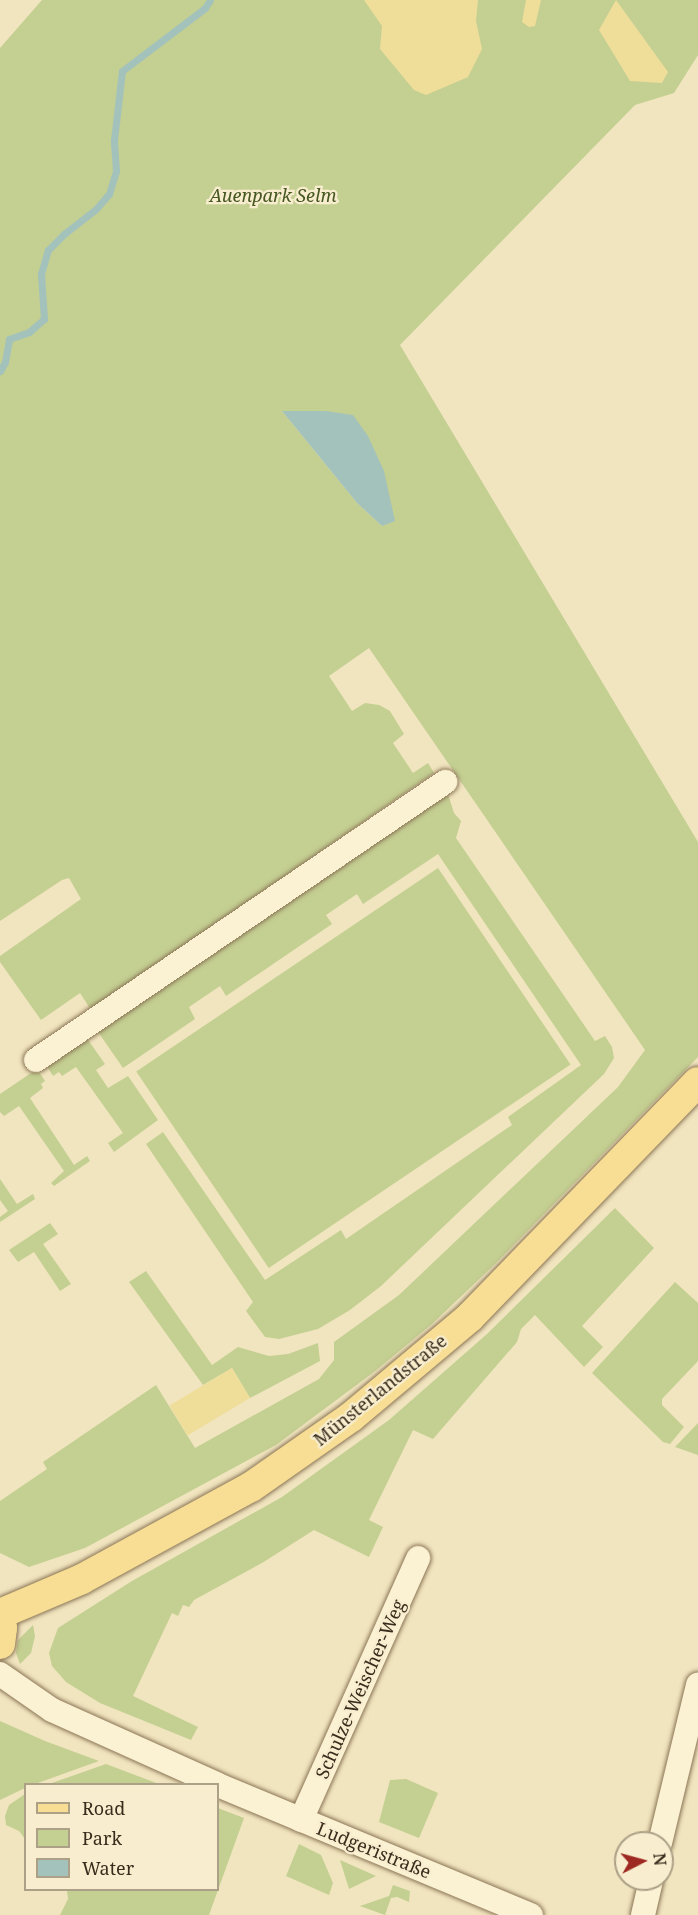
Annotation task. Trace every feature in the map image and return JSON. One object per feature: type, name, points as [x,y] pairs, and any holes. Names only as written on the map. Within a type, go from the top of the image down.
[{"type":"main road","name":"Münsterlandstraße","points":[[0,1614],[82,1579],[251,1487],[351,1417],[407,1373],[470,1317],[698,1082]]},
{"type":"main road","points":[[0,1620],[0,1644]]},
{"type":"street","points":[[36,1060],[445,782]]},
{"type":"street","name":"Schulze-Weischer-Weg","points":[[301,1820],[418,1558]]},
{"type":"street","name":"Ludgeristraße","points":[[0,1674],[52,1710],[213,1783]]},
{"type":"street","points":[[663,1831],[698,1685]]},
{"type":"street","name":"Ludgeristraße","points":[[219,1786],[531,1915]]},
{"type":"street","points":[[643,1915],[648,1891]]},
{"type":"green space","name":"Auenpark Selm","points":[[42,0],[698,0],[698,55],[674,93],[635,105],[400,345],[698,842],[698,1057],[494,1265],[432,1324],[374,1372],[276,1445],[85,1548],[29,1567],[0,1553],[0,1501],[47,1469],[43,1462],[156,1385],[195,1448],[319,1379],[334,1360],[334,1342],[399,1295],[618,1087],[645,1050],[369,648],[329,676],[352,711],[365,703],[379,705],[390,711],[404,734],[393,743],[413,773],[428,763],[434,773],[91,1010],[80,993],[41,1020],[0,962],[0,956],[81,899],[69,878],[62,880],[0,921],[0,48]],"holes":[[[282,411],[326,411],[382,526],[357,503]]]},
{"type":"green space","points":[[447,791],[454,813],[461,821],[456,838],[595,1041],[605,1036],[612,1047],[614,1058],[604,1074],[381,1286],[350,1310],[318,1329],[279,1339],[265,1337],[246,1311],[253,1302],[146,1144],[163,1132],[265,1280],[341,1230],[346,1239],[512,1125],[508,1117],[581,1065],[438,854],[363,904],[357,894],[326,915],[332,924],[226,996],[220,986],[189,1007],[195,1019],[123,1068],[96,1029]]},
{"type":"green space","points":[[438,868],[571,1064],[269,1268],[136,1072]]},
{"type":"green space","points":[[86,1037],[105,1064],[96,1070],[108,1088],[128,1076],[158,1120],[114,1152],[108,1143],[123,1133],[76,1067],[62,1076],[59,1072],[53,1076],[45,1063]]},
{"type":"green space","points":[[37,1069],[45,1081],[41,1084],[43,1088],[30,1098],[74,1165],[87,1156],[90,1161],[54,1186],[51,1183],[64,1171],[19,1106],[4,1116],[0,1112],[0,1094]]},
{"type":"green space","points":[[0,1179],[17,1204],[33,1194],[35,1199],[0,1222],[0,1217],[8,1211],[0,1200]]},
{"type":"green space","points":[[615,1208],[654,1248],[582,1326],[603,1347],[584,1367],[535,1315],[521,1329],[517,1342],[433,1439],[413,1430],[369,1520],[383,1527],[369,1557],[314,1530],[262,1563],[194,1600],[189,1607],[183,1605],[178,1616],[172,1613],[133,1696],[198,1727],[191,1740],[100,1703],[66,1682],[52,1666],[49,1653],[58,1628],[132,1581],[282,1497],[389,1420],[487,1334]]},
{"type":"green space","points":[[50,1223],[58,1234],[43,1244],[71,1284],[60,1291],[34,1252],[18,1262],[9,1250]]},
{"type":"green space","points":[[146,1271],[212,1365],[238,1347],[269,1356],[288,1354],[318,1343],[320,1361],[250,1398],[232,1368],[203,1385],[129,1282]]},
{"type":"green space","points":[[675,1282],[698,1303],[698,1361],[662,1399],[662,1405],[684,1427],[670,1444],[663,1442],[592,1373]]},
{"type":"green space","points":[[698,1423],[698,1455],[675,1447]]},
{"type":"green space","points":[[33,1625],[35,1636],[31,1653],[20,1664],[16,1653],[18,1640]]},
{"type":"green space","points":[[0,1721],[99,1761],[38,1783],[24,1783],[24,1788],[0,1800]]},
{"type":"green space","points":[[106,1764],[156,1783],[52,1783]]},
{"type":"green space","points":[[406,1779],[438,1793],[419,1838],[379,1822],[390,1780]]},
{"type":"green space","points":[[24,1795],[24,1838],[19,1831],[6,1825],[5,1816],[9,1805]]},
{"type":"green space","points":[[219,1808],[244,1818],[219,1887]]},
{"type":"green space","points":[[299,1844],[321,1855],[333,1883],[329,1895],[286,1876]]},
{"type":"green space","points":[[340,1860],[376,1876],[349,1889]]},
{"type":"green space","points":[[393,1885],[410,1891],[409,1902],[397,1897],[391,1898],[385,1915],[360,1906],[389,1896]]},
{"type":"green space","points":[[67,1891],[218,1891],[209,1915],[60,1915],[68,1899]]},
{"type":"sand","points":[[364,0],[478,0],[476,21],[482,49],[468,77],[426,95],[414,90],[380,49],[382,26]]},
{"type":"sand","points":[[526,0],[541,0],[535,26],[529,27],[522,22]]},
{"type":"sand","points":[[616,0],[668,72],[662,83],[630,81],[599,30]]},
{"type":"sand","points":[[232,1368],[250,1398],[187,1436],[169,1406]]},
{"type":"water","points":[[282,411],[326,411],[353,415],[368,436],[384,471],[395,521],[382,526],[357,503]]},
{"type":"waterway","points":[[0,371],[5,362],[9,339],[29,332],[44,319],[41,274],[48,250],[64,234],[95,210],[109,194],[116,171],[114,140],[122,71],[205,8],[210,0]]}]
